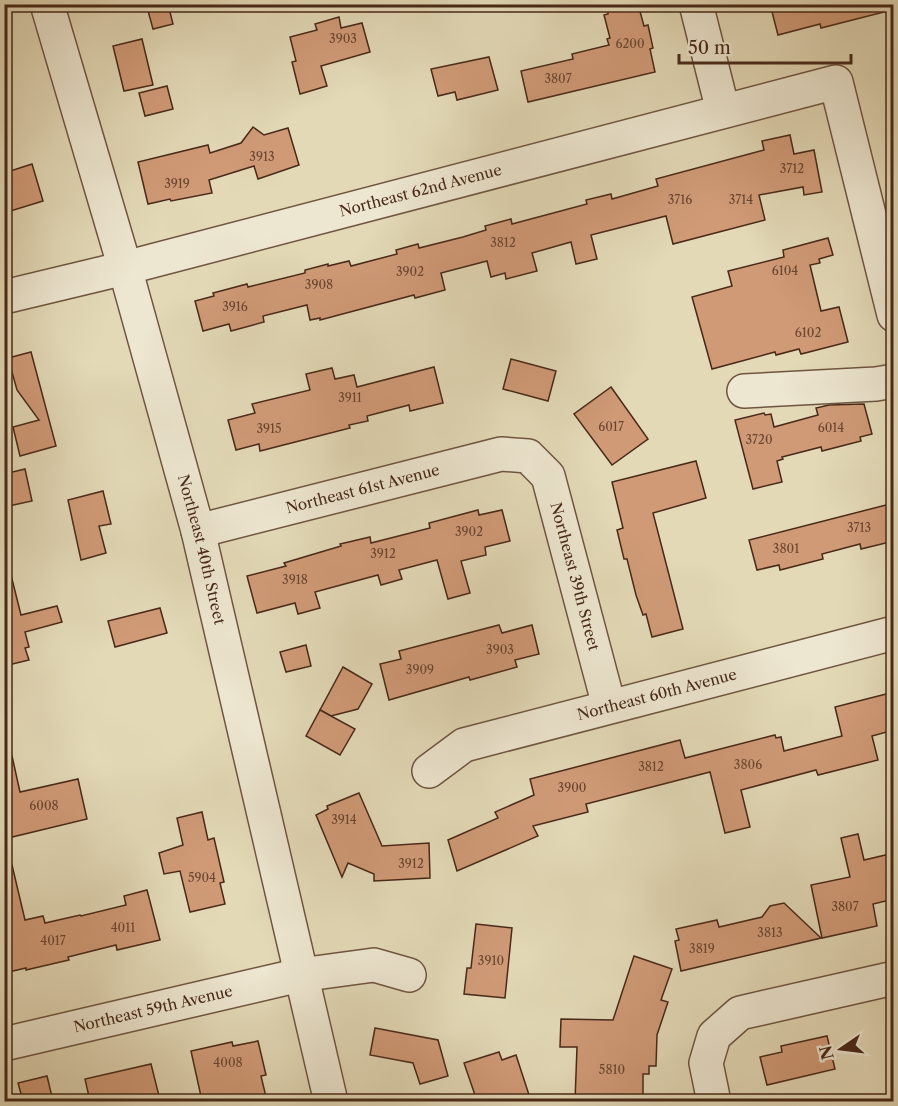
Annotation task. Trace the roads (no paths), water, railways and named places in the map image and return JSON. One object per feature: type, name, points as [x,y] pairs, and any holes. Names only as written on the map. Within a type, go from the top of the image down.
[{"type":"street","name":"Northeast 40th Street","points":[[47,4],[125,268],[198,531],[331,1101]]},
{"type":"street","points":[[696,4],[723,111]]},
{"type":"street","name":"Northeast 62nd Avenue","points":[[4,297],[125,268],[836,82],[894,315]]},
{"type":"street","points":[[744,391],[894,381]]},
{"type":"street","name":"Northeast 61st Avenue","points":[[198,531],[501,454],[528,456]]},
{"type":"street","name":"Northeast 39th Street","points":[[528,456],[548,476],[609,706]]},
{"type":"street","name":"Northeast 60th Avenue","points":[[429,771],[464,745],[894,633]]},
{"type":"street","name":"Northeast 59th Avenue","points":[[4,1044],[300,975],[374,965],[409,975]]},
{"type":"street","points":[[714,1101],[706,1063],[714,1036],[740,1013],[894,978]]}]
